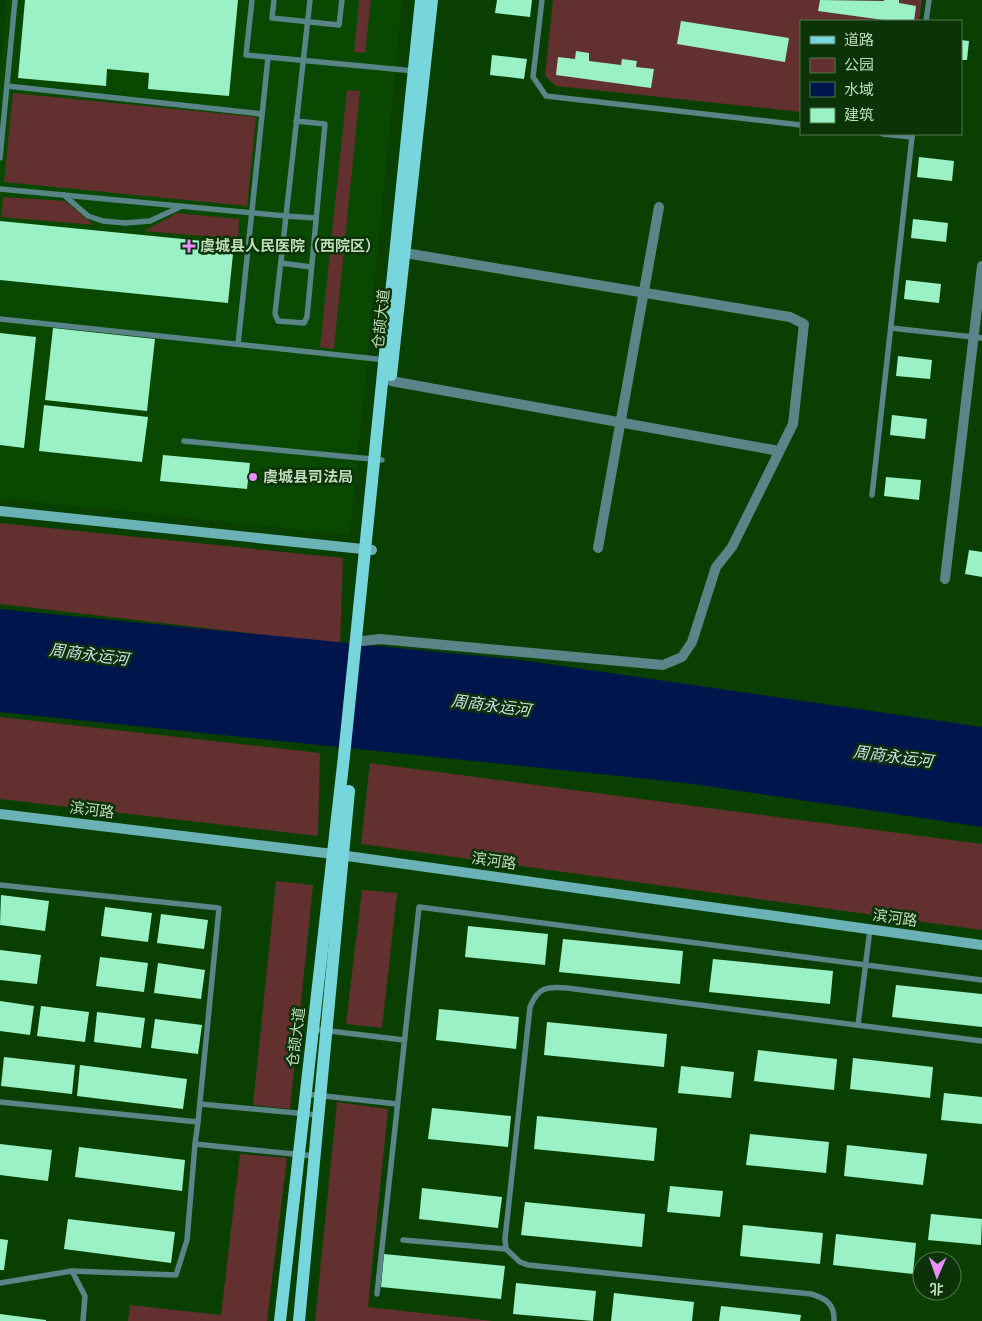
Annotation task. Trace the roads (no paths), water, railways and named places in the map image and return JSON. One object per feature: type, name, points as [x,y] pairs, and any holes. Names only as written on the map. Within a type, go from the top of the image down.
[{"type":"main road","name":"仓颉大道","points":[[419,71],[420,0]]},
{"type":"main road","name":"仓颉大道","points":[[299,1321],[326,1031],[338,855],[359,641],[419,71],[432,0]]},
{"type":"main road","name":"仓颉大道","points":[[378,459],[391,381],[388,360]]},
{"type":"main road","name":"仓颉大道","points":[[280,1321],[313,1029],[338,855]]},
{"type":"street","points":[[598,548],[658,207]]},
{"type":"street","points":[[359,641],[380,639],[663,665],[682,658],[692,642],[716,567],[732,547],[793,424],[804,324],[790,317],[400,252]]},
{"type":"street","points":[[945,579],[978,337],[982,266]]},
{"type":"street","points":[[391,381],[779,451]]},
{"type":"street","points":[[0,511],[369,549]]},
{"type":"street","name":"滨河路","points":[[0,814],[338,855],[982,945]]},
{"type":"lane","points":[[0,158],[15,0]]},
{"type":"lane","points":[[252,0],[246,55],[419,71]]},
{"type":"lane","points":[[274,0],[272,18],[339,25],[342,0]]},
{"type":"lane","points":[[296,121],[325,124],[307,317],[304,323],[278,321],[275,314],[281,263],[296,121],[307,22],[310,0]]},
{"type":"lane","points":[[542,0],[533,77],[546,96],[800,124]]},
{"type":"lane","points":[[926,20],[929,0]]},
{"type":"lane","points":[[238,344],[268,58]]},
{"type":"lane","points":[[7,86],[262,114]]},
{"type":"lane","points":[[872,495],[912,135]]},
{"type":"lane","points":[[0,189],[316,218]]},
{"type":"lane","points":[[64,195],[88,216],[103,221],[125,223],[150,221],[181,206]]},
{"type":"lane","points":[[281,263],[312,267]]},
{"type":"lane","points":[[0,319],[388,360]]},
{"type":"lane","points":[[891,328],[978,337]]},
{"type":"lane","points":[[184,440],[378,459]]},
{"type":"lane","points":[[0,886],[219,908],[187,1240],[176,1275],[72,1271],[0,1283]]},
{"type":"lane","points":[[377,1294],[419,907],[982,980]]},
{"type":"lane","points":[[858,1025],[870,930]]},
{"type":"lane","points":[[506,1249],[505,1239],[530,1007],[533,998],[541,990],[552,986],[982,1041]]},
{"type":"lane","points":[[313,1029],[404,1040]]},
{"type":"lane","points":[[306,1094],[397,1104]]},
{"type":"lane","points":[[0,1102],[198,1122]]},
{"type":"lane","points":[[200,1104],[318,1115]]},
{"type":"lane","points":[[196,1144],[314,1157]]},
{"type":"lane","points":[[403,1240],[506,1249],[520,1262],[528,1265],[811,1294],[823,1297],[830,1304],[834,1313],[834,1321]]},
{"type":"lane","points":[[72,1271],[85,1296],[83,1321]]},
{"type":"water","name":"周商永运河","points":[[0,609],[521,660],[982,727],[982,827],[686,783],[0,712]]},
{"type":"place","name":"虞城县人民医院（西院区）","points":[[189,246]]},
{"type":"place","name":"虞城县司法局","points":[[253,477]]}]
